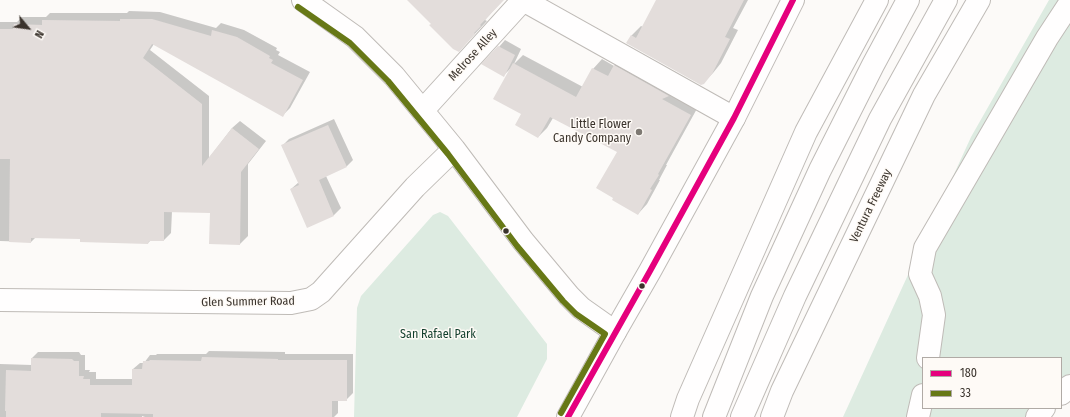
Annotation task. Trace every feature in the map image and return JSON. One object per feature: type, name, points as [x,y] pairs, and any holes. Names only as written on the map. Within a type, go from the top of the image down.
[{"type":"main road","points":[[303,0],[355,37],[394,76],[454,149],[523,241],[569,296],[581,308],[615,332]]},
{"type":"main road","points":[[523,0],[734,118]]},
{"type":"main road","name":"Melrose Alley","points":[[423,110],[523,0]]},
{"type":"main road","points":[[568,417],[734,118],[793,0]]},
{"type":"main road","points":[[682,417],[688,399],[806,132],[877,0]]},
{"type":"main road","points":[[714,417],[762,296],[824,163],[873,65],[908,0]]},
{"type":"main road","points":[[742,417],[795,296],[880,119],[946,0]]},
{"type":"main road","name":"Ventura Freeway","points":[[772,417],[782,391],[924,95],[979,0]]},
{"type":"main road","points":[[928,357],[934,315],[930,296],[920,274],[925,248],[1047,38],[1070,2]]},
{"type":"main road","name":"Glen Summer Road","points":[[0,300],[291,303],[311,299],[321,292],[415,187],[454,149]]},
{"type":"main road","points":[[1062,393],[1070,386]]},
{"type":"main road","points":[[918,417],[922,399]]},
{"type":"main road","points":[[1037,417],[1043,409]]},
{"type":"green space","points":[[1049,0],[1070,0],[1070,399],[1062,405],[1062,357],[922,357],[922,409],[1057,409],[1050,417],[843,417],[971,137]]},
{"type":"green space","name":"San Rafael Park","points":[[440,212],[448,216],[547,344],[547,359],[517,417],[354,417],[357,308],[361,296],[433,215]]},
{"type":"building","points":[[407,0],[504,0],[480,25],[481,26],[474,33],[475,34],[459,52],[453,49],[429,25],[431,24]]},
{"type":"building","points":[[656,0],[744,0],[725,37],[730,39],[712,74],[704,84],[701,85],[626,43],[631,35],[636,38]]},
{"type":"building","points":[[120,19],[152,19],[211,36],[212,30],[237,37],[270,56],[269,58],[273,60],[271,63],[303,80],[283,117],[152,44],[143,58],[202,104],[202,166],[232,128],[259,149],[241,172],[240,245],[209,244],[210,213],[164,212],[164,241],[149,241],[148,244],[80,242],[80,239],[31,238],[31,243],[9,242],[10,159],[0,159],[0,29],[13,29],[14,24],[42,25],[42,20],[120,21]]},
{"type":"building","points":[[498,46],[515,55],[504,77],[481,64]]},
{"type":"building","points":[[513,63],[576,97],[592,68],[608,76],[614,65],[669,96],[662,99],[691,115],[650,189],[652,190],[638,215],[612,200],[613,198],[596,188],[617,152],[550,117],[538,138],[515,125],[521,114],[493,99]]},
{"type":"building","points":[[328,125],[347,167],[319,180],[334,216],[307,228],[290,189],[299,185],[281,145]]},
{"type":"building","points":[[202,357],[278,360],[347,360],[347,401],[332,401],[332,417],[153,417],[153,414],[101,413],[101,417],[6,417],[6,370],[31,371],[31,358],[72,359],[74,361],[79,361],[79,376],[84,376],[83,379],[90,379],[90,385],[132,385],[132,369],[142,369],[143,361],[201,361]]},
{"type":"transit line","name":"180","points":[[568,417],[734,118],[793,0]]},
{"type":"transit line","name":"33","points":[[298,7],[350,43],[388,81],[448,154],[517,246],[563,301],[576,314],[605,334],[561,413]]},
{"type":"place","name":"Little Flower Candy Company","points":[[639,132]]}]
